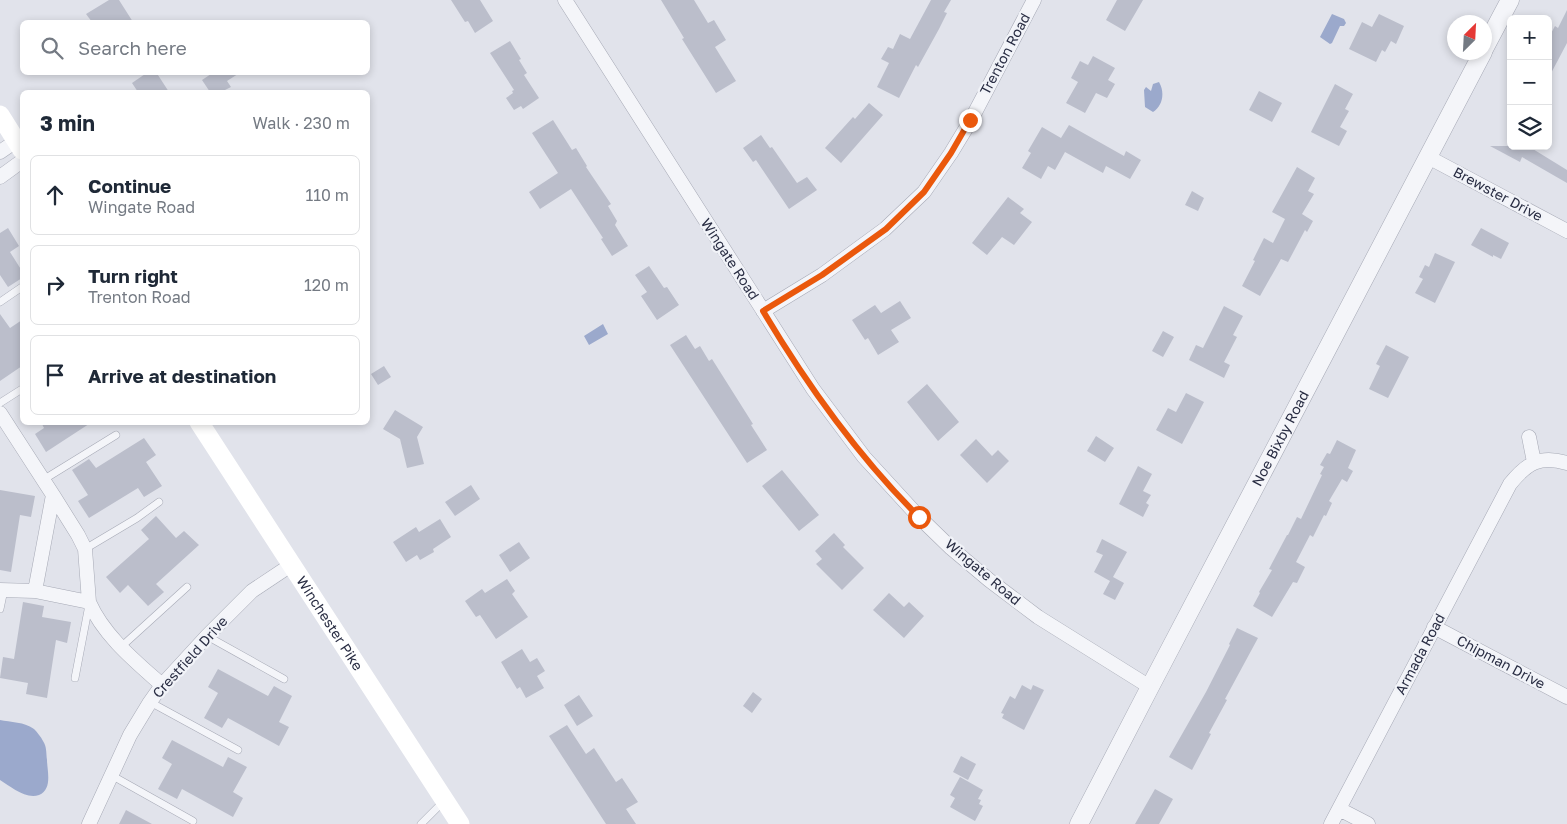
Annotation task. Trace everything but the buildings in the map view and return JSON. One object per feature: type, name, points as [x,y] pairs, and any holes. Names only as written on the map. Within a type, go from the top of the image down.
[{"type":"main road","points":[[0,115],[20,145]]},
{"type":"main road","name":"Winchester Pike","points":[[201,425],[460,824]]},
{"type":"street","name":"Wingate Road","points":[[565,0],[813,389],[864,457],[919,517],[989,580],[1031,612],[1150,687]]},
{"type":"street","name":"Trenton Road","points":[[763,311],[822,275],[886,229],[924,192],[951,153],[970,120],[1034,0]]},
{"type":"street","points":[[1492,34],[1510,0]]},
{"type":"street","name":"Noe Bixby Road","points":[[1079,824],[1479,60]]},
{"type":"street","points":[[0,152],[20,145]]},
{"type":"street","name":"Brewster Drive","points":[[1428,157],[1567,231]]},
{"type":"street","points":[[0,177],[20,162]]},
{"type":"street","points":[[0,413],[85,549],[90,602],[103,625],[121,647],[162,685]]},
{"type":"street","points":[[1529,437],[1534,462],[1550,459],[1567,463]]},
{"type":"street","name":"Armada Road","points":[[1331,824],[1510,484],[1520,471],[1534,462]]},
{"type":"street","points":[[35,591],[53,496]]},
{"type":"street","name":"Crestfield Drive","points":[[89,824],[110,775],[130,736],[162,685],[206,636],[252,591],[291,565]]},
{"type":"street","points":[[2,590],[35,591],[90,602]]},
{"type":"street","name":"Chipman Drive","points":[[1434,627],[1567,697]]},
{"type":"street","points":[[1339,809],[1368,824]]},
{"type":"lane","points":[[0,302],[20,288]]},
{"type":"lane","points":[[0,403],[20,391]]},
{"type":"lane","points":[[43,480],[116,435]]},
{"type":"lane","points":[[85,549],[137,518],[159,502]]},
{"type":"lane","points":[[121,647],[187,587]]},
{"type":"lane","points":[[0,609],[2,590]]},
{"type":"lane","points":[[75,678],[90,602]]},
{"type":"lane","points":[[206,636],[284,680]]},
{"type":"lane","points":[[150,702],[238,750]]},
{"type":"lane","points":[[110,775],[193,821]]},
{"type":"lane","points":[[421,824],[444,801]]},
{"type":"water","points":[[1332,14],[1344,19],[1346,23],[1344,26],[1340,26],[1330,44],[1320,37]]},
{"type":"water","points":[[1159,82],[1162,90],[1161,103],[1153,112],[1145,107],[1144,90],[1146,87],[1151,91],[1153,84]]},
{"type":"water","points":[[603,324],[608,334],[589,345],[584,336]]},
{"type":"water","points":[[0,720],[22,724],[34,729],[44,743],[48,784],[39,795],[29,796],[13,789],[0,780]]},
{"type":"route","points":[[919,517],[864,457],[813,389],[763,311],[822,275],[886,229],[924,192],[951,153],[970,120]]}]
